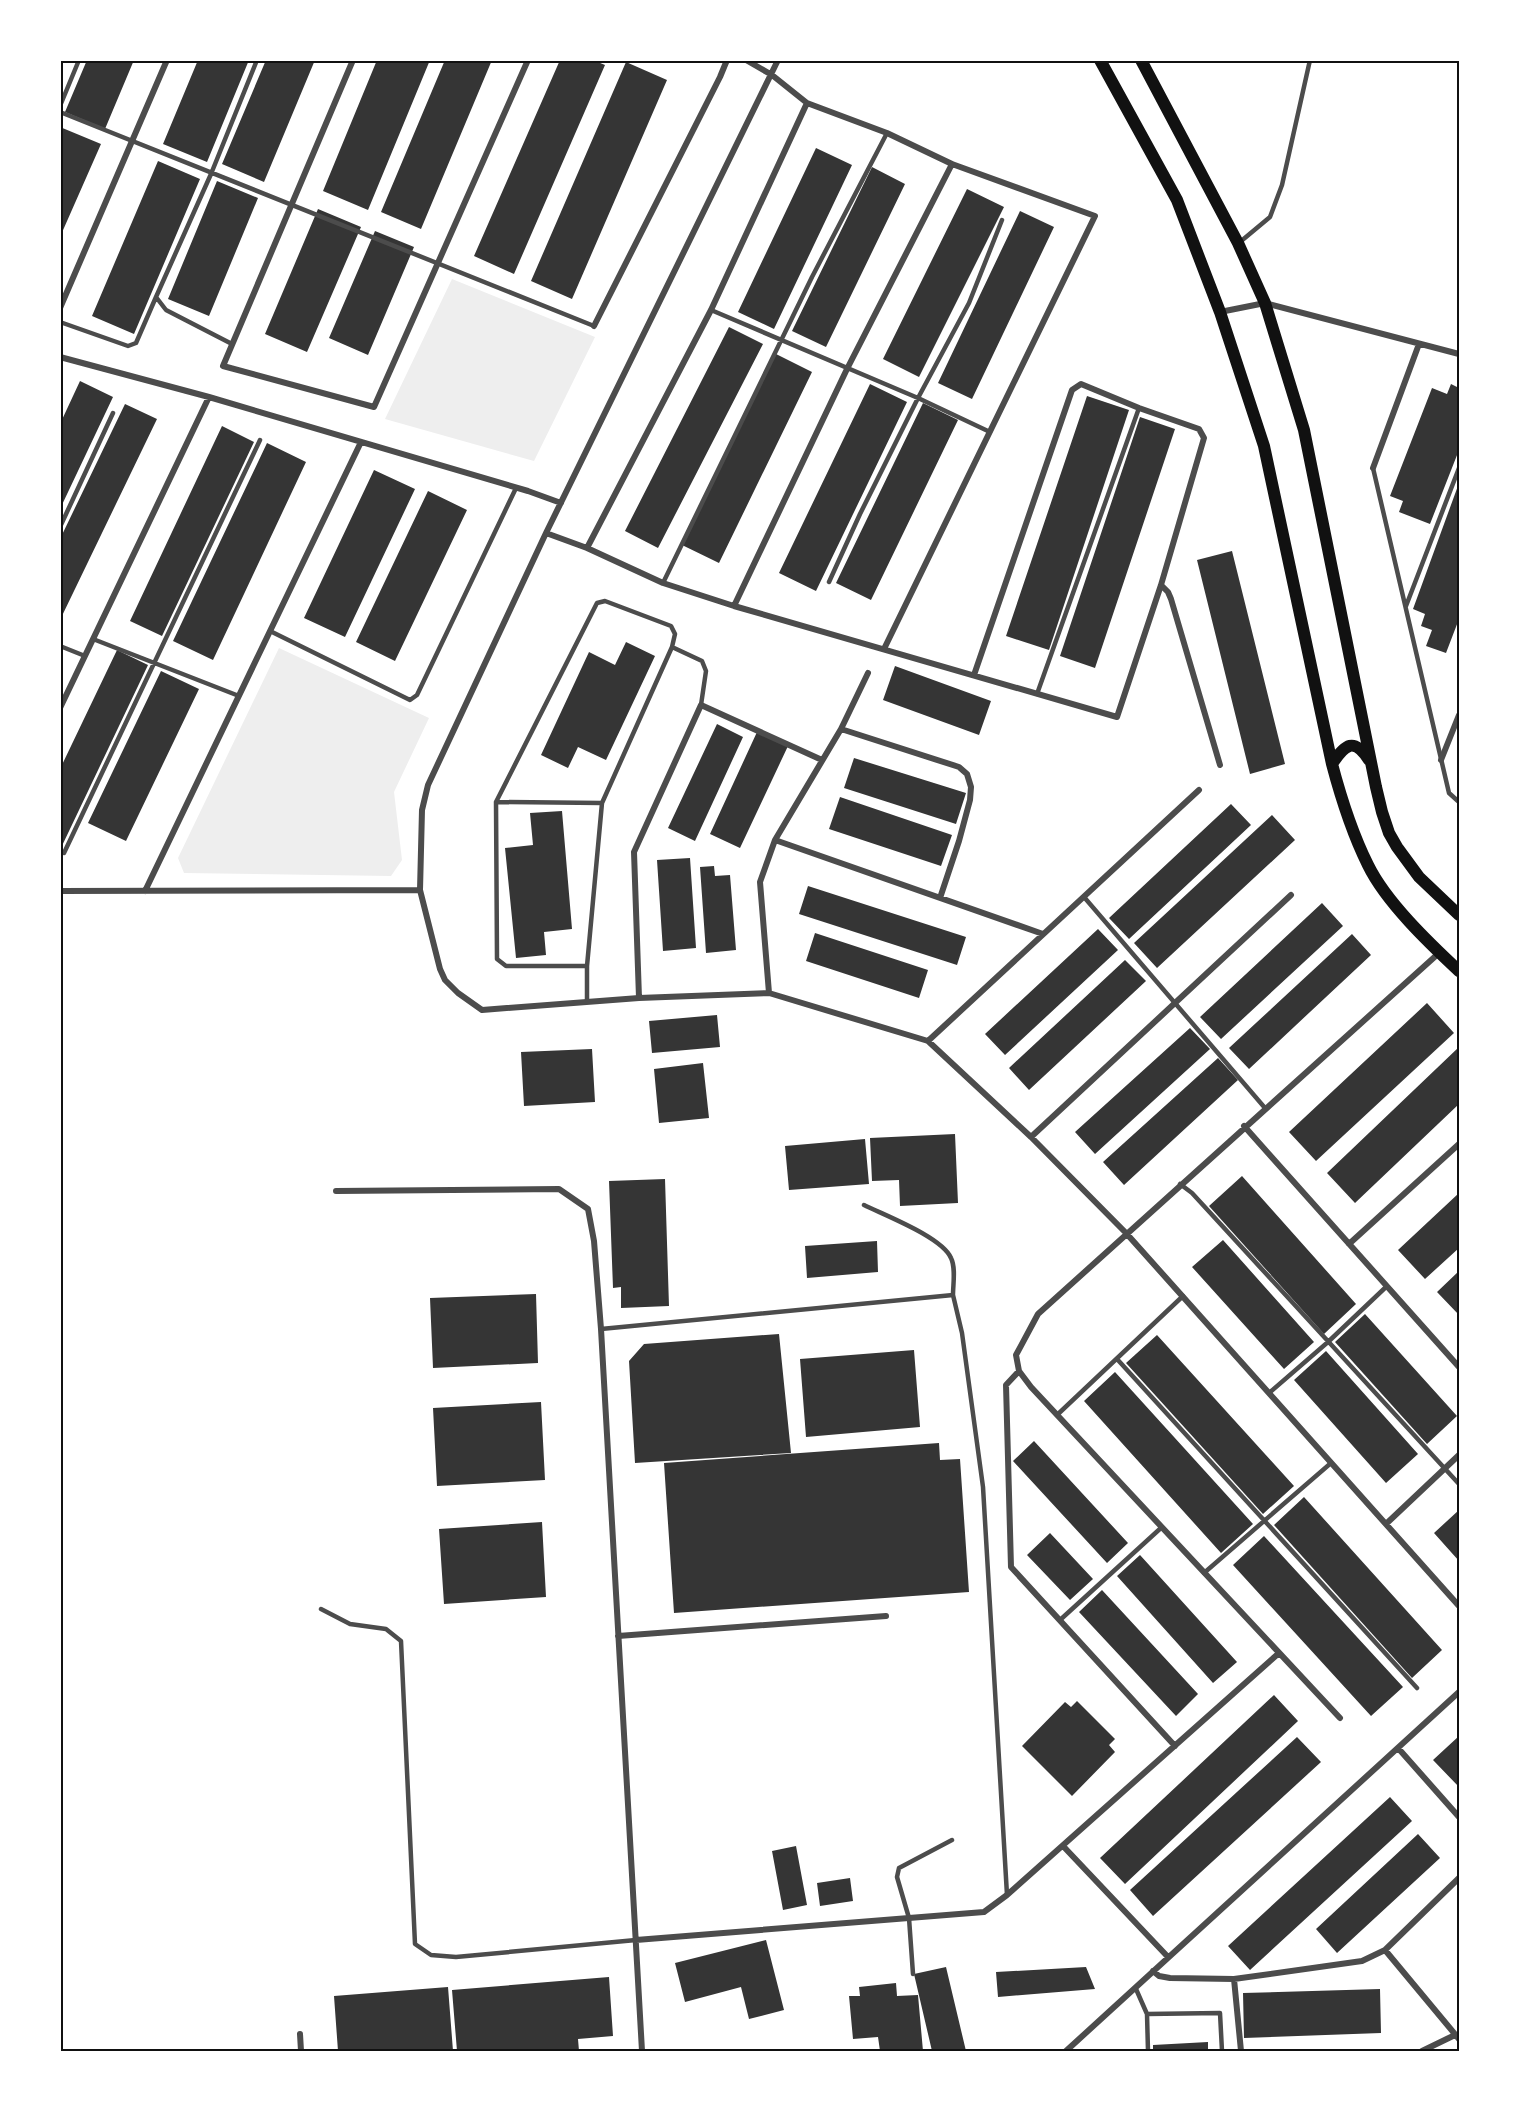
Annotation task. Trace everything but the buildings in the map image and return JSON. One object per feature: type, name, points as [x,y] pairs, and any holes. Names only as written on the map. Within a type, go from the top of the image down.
[{"type":"main road","points":[[1100,60],[1177,201],[1220,312],[1264,447],[1332,764],[1342,799],[1368,866],[1385,893],[1459,971]]},
{"type":"main road","points":[[1141,60],[1238,243],[1265,303],[1304,430],[1372,765],[1389,833],[1419,877],[1459,915]]},
{"type":"main road","points":[[1332,764],[1347,746],[1356,746],[1362,749],[1372,765]]},
{"type":"street","points":[[60,308],[167,60]]},
{"type":"street","points":[[353,60],[222,366],[374,407],[528,60]]},
{"type":"street","points":[[594,326],[727,60]]},
{"type":"street","points":[[746,60],[772,75],[807,103],[887,133],[952,164],[1095,216],[884,649]]},
{"type":"street","points":[[778,60],[546,533],[428,785],[422,810],[420,890],[437,958],[445,980],[458,993],[482,1010],[639,998],[769,993],[928,1041],[1031,1137],[1126,1233],[1459,1606]]},
{"type":"street","points":[[587,548],[711,310],[807,103]]},
{"type":"street","points":[[734,606],[847,369],[952,164]]},
{"type":"street","points":[[1220,312],[1265,303],[1459,354]]},
{"type":"street","points":[[1373,468],[1419,344]]},
{"type":"street","points":[[60,357],[209,397],[561,503]]},
{"type":"street","points":[[546,533],[587,548],[663,583],[734,606],[1117,717],[1161,585],[1204,438],[1199,429],[1081,384],[1072,390],[974,675]]},
{"type":"street","points":[[60,708],[209,397]]},
{"type":"street","points":[[145,891],[361,442]]},
{"type":"street","points":[[1161,585],[1171,599],[1220,765]]},
{"type":"street","points":[[769,993],[760,882],[775,840],[841,729],[868,673]]},
{"type":"street","points":[[639,998],[634,852],[701,705],[822,760]]},
{"type":"street","points":[[1441,760],[1459,715]]},
{"type":"street","points":[[841,729],[959,767],[967,774],[971,787],[970,800],[939,898]]},
{"type":"street","points":[[928,1041],[1199,790]]},
{"type":"street","points":[[775,840],[1043,934]]},
{"type":"street","points":[[60,891],[420,890]]},
{"type":"street","points":[[1031,1137],[1291,895]]},
{"type":"street","points":[[1340,1718],[1057,1414],[1019,1371],[1016,1355],[1038,1314],[1439,952]]},
{"type":"street","points":[[1244,1126],[1459,1367]]},
{"type":"street","points":[[1349,1244],[1459,1144]]},
{"type":"street","points":[[336,1191],[559,1189],[588,1209],[594,1241],[601,1329],[642,2051]]},
{"type":"street","points":[[1019,1371],[1006,1384],[1011,1567],[1175,1746]]},
{"type":"street","points":[[1386,1524],[1459,1455]]},
{"type":"street","points":[[618,1636],[886,1616]]},
{"type":"street","points":[[636,1940],[984,1912],[1063,1846],[1279,1653]]},
{"type":"street","points":[[1066,2051],[1459,1692]]},
{"type":"street","points":[[1398,1748],[1459,1817]]},
{"type":"street","points":[[1063,1846],[1168,1957]]},
{"type":"street","points":[[1153,1971],[1159,1976],[1170,1978],[1234,1979],[1362,1961],[1385,1950],[1459,1878]]},
{"type":"street","points":[[1385,1950],[1457,2037],[1422,2051]]},
{"type":"street","points":[[1234,1979],[1241,2051]]},
{"type":"street","points":[[300,2034],[301,2051]]},
{"type":"lane","points":[[60,106],[79,60]]},
{"type":"lane","points":[[60,322],[128,346],[136,343],[212,174],[257,60]]},
{"type":"lane","points":[[1238,243],[1270,217],[1282,184],[1310,60]]},
{"type":"lane","points":[[60,112],[594,326]]},
{"type":"lane","points":[[663,583],[812,277],[887,133]]},
{"type":"lane","points":[[830,582],[860,514],[969,303],[1002,220]]},
{"type":"lane","points":[[156,297],[166,310],[232,344]]},
{"type":"lane","points":[[711,310],[918,398],[990,432]]},
{"type":"lane","points":[[1037,694],[1139,408]]},
{"type":"lane","points":[[60,527],[113,413]]},
{"type":"lane","points":[[64,853],[260,440]]},
{"type":"lane","points":[[1373,468],[1449,793],[1459,802]]},
{"type":"lane","points":[[1405,608],[1459,468]]},
{"type":"lane","points":[[270,631],[410,700],[417,695],[516,488]]},
{"type":"lane","points":[[587,966],[506,966],[497,959],[496,802],[597,603],[605,601],[670,626],[675,634],[672,647],[602,803],[587,966],[587,1002]]},
{"type":"lane","points":[[93,639],[239,696]]},
{"type":"lane","points":[[60,646],[85,656]]},
{"type":"lane","points":[[672,647],[702,661],[706,670],[701,705]]},
{"type":"lane","points":[[496,802],[602,803]]},
{"type":"lane","points":[[1084,897],[1265,1108]]},
{"type":"lane","points":[[1180,1184],[1192,1193],[1459,1484]]},
{"type":"lane","points":[[864,1205],[930,1237],[951,1258],[953,1295],[962,1334],[983,1487],[1007,1895]]},
{"type":"lane","points":[[1269,1393],[1387,1286]]},
{"type":"lane","points":[[601,1329],[953,1295]]},
{"type":"lane","points":[[1057,1414],[1183,1296]]},
{"type":"lane","points":[[1117,1359],[1417,1688]]},
{"type":"lane","points":[[1204,1573],[1331,1462]]},
{"type":"lane","points":[[1060,1620],[1162,1527]]},
{"type":"lane","points":[[321,1609],[350,1624],[386,1629],[401,1641],[415,1944],[431,1955],[456,1957],[636,1940]]},
{"type":"lane","points":[[913,1974],[909,1918],[897,1877],[899,1868],[952,1840]]},
{"type":"lane","points":[[1136,1989],[1147,2014],[1148,2051]]},
{"type":"lane","points":[[1147,2014],[1220,2013],[1222,2051]]},
{"type":"shaded area","points":[[452,279],[595,337],[534,461],[385,419]]},
{"type":"shaded area","points":[[279,648],[429,718],[394,792],[402,860],[391,876],[184,873],[178,858]]}]
